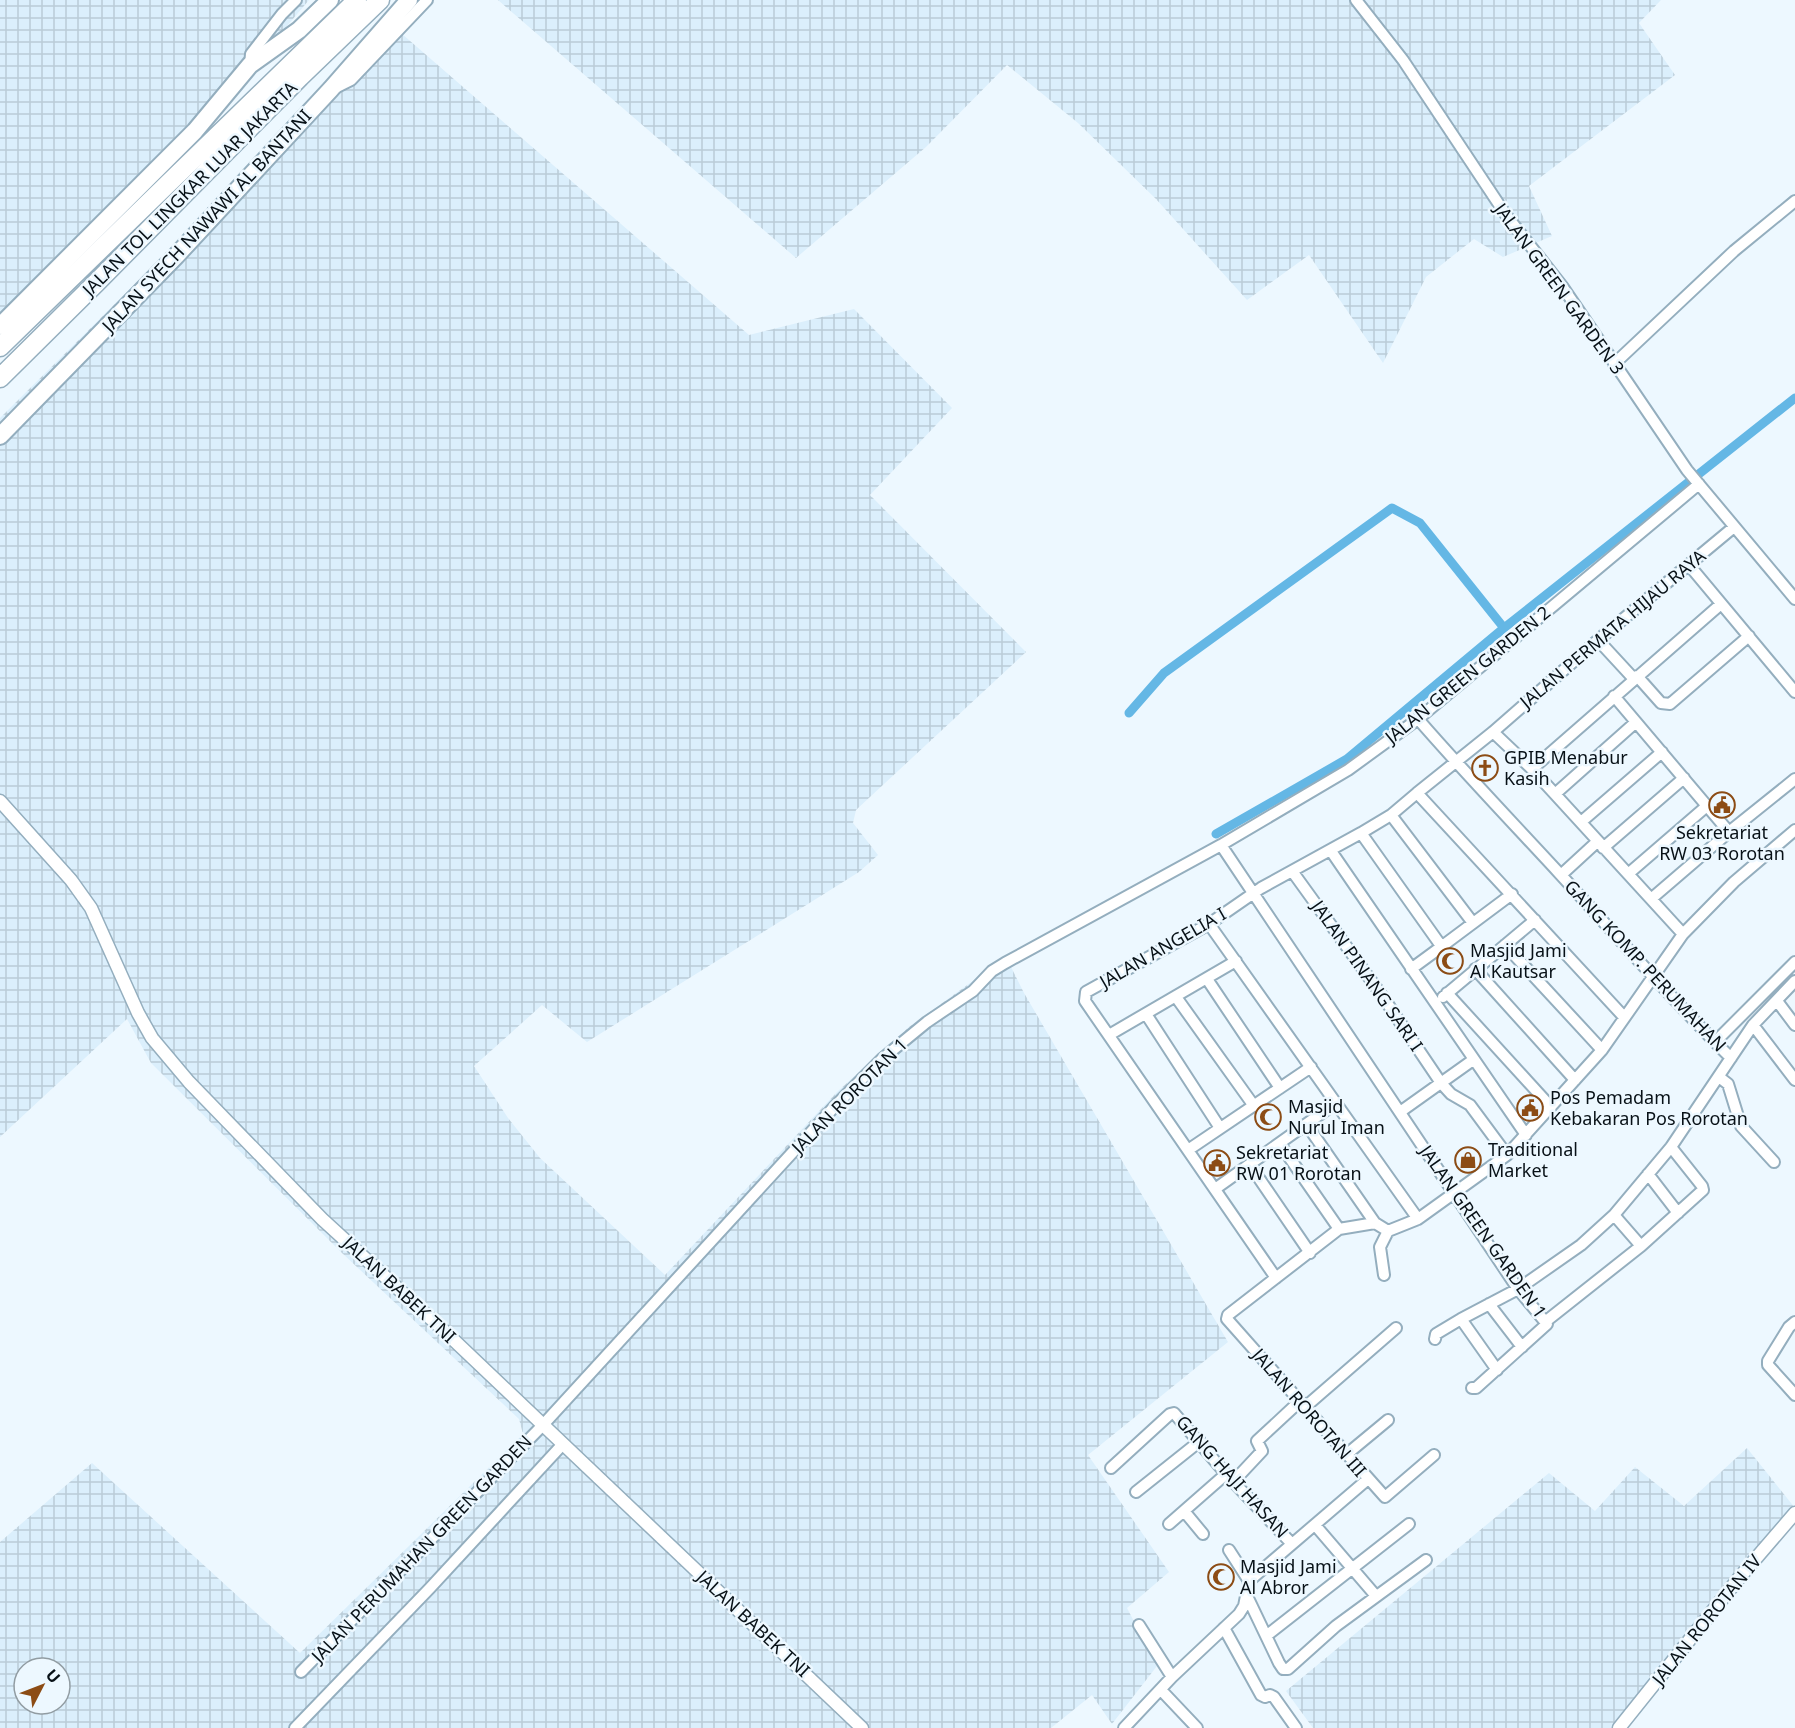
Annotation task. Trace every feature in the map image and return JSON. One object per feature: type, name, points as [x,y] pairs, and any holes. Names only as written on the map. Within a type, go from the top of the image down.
[{"type":"highway","points":[[0,326],[195,131],[250,65],[299,30],[330,0]]},
{"type":"highway","name":"JALAN TOL LINGKAR LUAR JAKARTA","points":[[0,347],[357,0]]},
{"type":"highway","name":"JALAN TOL LINGKAR LUAR JAKARTA","points":[[0,378],[300,77],[380,0]]},
{"type":"highway","name":"JALAN SYECH NAWAWI AL BANTANI","points":[[0,436],[176,256],[331,89],[409,0]]},
{"type":"street","points":[[250,65],[251,54],[296,0]]},
{"type":"street","points":[[331,89],[351,80],[427,0]]},
{"type":"street","name":"JALAN GREEN GARDEN 3","points":[[1356,0],[1402,60],[1506,215],[1562,285],[1687,470],[1795,598]]},
{"type":"street","points":[[1614,364],[1734,251],[1795,201]]},
{"type":"street","name":"JALAN GREEN GARDEN 2","points":[[1221,845],[1348,770],[1418,719],[1698,483]]},
{"type":"street","name":"JALAN PERMATA HIJAU RAYA","points":[[1493,732],[1598,640],[1734,527]]},
{"type":"street","points":[[1689,565],[1795,692]]},
{"type":"street","points":[[1532,770],[1635,677],[1721,604]]},
{"type":"street","points":[[1598,640],[1661,703],[1670,704],[1749,636]]},
{"type":"street","points":[[1614,696],[1729,832]]},
{"type":"street","name":"GANG KOMP. PERUMAHAN","points":[[1418,719],[1652,976],[1731,1059],[1671,1147],[1614,1215],[1581,1245],[1518,1289],[1461,1319],[1437,1334],[1435,1339]]},
{"type":"street","points":[[1555,794],[1636,722]]},
{"type":"street","points":[[1253,893],[1331,851],[1391,815],[1493,732],[1555,794],[1683,934]]},
{"type":"street","points":[[1581,822],[1662,752]]},
{"type":"street","points":[[1561,875],[1684,778]]},
{"type":"street","points":[[1651,899],[1795,779]]},
{"type":"street","points":[[1417,793],[1624,1017]]},
{"type":"street","name":"JALAN BABEK TNI","points":[[0,801],[71,880],[91,908],[138,1013],[168,1060],[322,1220],[440,1327],[862,1728]]},
{"type":"street","points":[[1628,874],[1708,805]]},
{"type":"street","points":[[1391,815],[1473,923]]},
{"type":"street","name":"JALAN GREEN GARDEN 1","points":[[1459,1191],[1507,1155],[1602,1050],[1683,934],[1734,882],[1795,830]]},
{"type":"street","points":[[1361,833],[1441,947]]},
{"type":"street","name":"JALAN GREEN GARDEN 1","points":[[1221,845],[1400,1112],[1459,1191],[1518,1289],[1545,1322],[1546,1326],[1476,1388],[1472,1388]]},
{"type":"street","name":"JALAN ROROTAN 1","points":[[544,1427],[835,1106],[882,1059],[927,1022],[972,991],[992,971],[1221,845]]},
{"type":"street","points":[[1331,851],[1526,1135]]},
{"type":"street","name":"JALAN PINANG SARI I","points":[[1292,871],[1383,997],[1441,1083],[1451,1094],[1470,1104],[1507,1155]]},
{"type":"street","name":"JALAN ANGELIA I","points":[[1253,893],[1209,924],[1086,992],[1084,1001],[1276,1278]]},
{"type":"street","points":[[1411,969],[1512,894]]},
{"type":"street","points":[[1437,1004],[1475,969],[1535,920]]},
{"type":"street","points":[[1209,924],[1418,1219]]},
{"type":"street","points":[[1505,945],[1602,1050]]},
{"type":"street","points":[[1109,1035],[1236,961]]},
{"type":"street","points":[[1715,1042],[1795,962]]},
{"type":"street","points":[[1475,969],[1575,1080]]},
{"type":"street","points":[[1207,979],[1280,1088]]},
{"type":"street","points":[[1731,1059],[1753,1025],[1795,981]]},
{"type":"street","points":[[1447,993],[1551,1107]]},
{"type":"street","points":[[1176,997],[1254,1106]]},
{"type":"street","points":[[1777,1001],[1795,1025]]},
{"type":"street","points":[[1146,1014],[1220,1128]]},
{"type":"street","points":[[1753,1025],[1795,1080]]},
{"type":"street","points":[[1400,1112],[1473,1060]]},
{"type":"street","points":[[1188,1150],[1311,1067]]},
{"type":"street","points":[[1719,1077],[1728,1084],[1741,1126],[1774,1162]]},
{"type":"street","points":[[1215,1189],[1336,1103]]},
{"type":"street","points":[[1307,1125],[1375,1223],[1388,1231]]},
{"type":"street","points":[[1280,1144],[1339,1230]]},
{"type":"street","points":[[1545,1322],[1641,1246],[1703,1192],[1703,1188],[1671,1147]]},
{"type":"street","points":[[1250,1165],[1310,1253]]},
{"type":"street","points":[[1648,1174],[1678,1213]]},
{"type":"street","points":[[1384,1275],[1380,1247],[1388,1231],[1418,1219],[1459,1191]]},
{"type":"street","points":[[1614,1215],[1641,1246]]},
{"type":"street","points":[[1276,1278],[1339,1230],[1375,1223]]},
{"type":"street","name":"JALAN ROROTAN III","points":[[1249,1581],[1368,1479],[1227,1319],[1228,1315],[1276,1278]]},
{"type":"street","points":[[1489,1304],[1522,1347]]},
{"type":"street","points":[[1461,1319],[1497,1370]]},
{"type":"street","points":[[1793,1327],[1768,1361],[1768,1365],[1795,1395]]},
{"type":"street","points":[[1169,1524],[1263,1451],[1257,1441],[1396,1328]]},
{"type":"street","name":"GANG HAJI HASAN","points":[[1112,1468],[1170,1414],[1174,1413],[1230,1478],[1292,1544]]},
{"type":"street","points":[[1347,1454],[1388,1420]]},
{"type":"street","name":"JALAN PERUMAHAN GREEN GARDEN","points":[[301,1672],[544,1427]]},
{"type":"street","points":[[1136,1492],[1200,1441]]},
{"type":"street","points":[[295,1728],[430,1588],[560,1443]]},
{"type":"street","points":[[1368,1479],[1386,1497],[1434,1455]]},
{"type":"street","points":[[1184,1511],[1203,1534]]},
{"type":"street","name":"JALAN ROROTAN IV","points":[[1619,1728],[1795,1512]]},
{"type":"street","points":[[1266,1636],[1409,1524]]},
{"type":"street","points":[[1315,1525],[1376,1596]]},
{"type":"street","points":[[1124,1728],[1172,1677],[1239,1614],[1244,1606],[1249,1581],[1229,1550]]},
{"type":"street","points":[[1246,1594],[1279,1663],[1283,1669],[1288,1670],[1336,1626],[1426,1560]]},
{"type":"street","points":[[1139,1625],[1172,1677]]},
{"type":"street","points":[[1224,1628],[1261,1695],[1274,1698],[1296,1728]]},
{"type":"street","points":[[1161,1690],[1197,1728]]},
{"type":"shaded area","points":[[0,0],[309,0],[158,178],[0,341]]},
{"type":"shaded area","points":[[498,0],[1661,0],[1639,23],[1675,75],[1529,186],[1552,236],[1503,257],[1474,239],[1426,277],[1383,363],[1309,255],[1247,300],[1156,199],[1078,123],[1007,65],[926,147],[796,258]]},
{"type":"shaded area","points":[[394,27],[749,335],[854,309],[952,408],[870,495],[1026,652],[856,810],[853,823],[878,855],[859,872],[587,1042],[542,1005],[474,1066],[508,1118],[540,1158],[665,1275],[838,1091],[909,1027],[1006,957],[1024,993],[1228,1342],[1088,1455],[1169,1572],[1127,1608],[1157,1666],[1112,1724],[1092,1695],[1051,1728],[0,1728],[0,1542],[92,1463],[300,1653],[523,1434],[519,1419],[342,1253],[151,1063],[127,1019],[0,1137],[0,418]]},
{"type":"shaded area","points":[[1747,1448],[1795,1508],[1622,1728],[1313,1728],[1286,1691],[1549,1473],[1595,1511],[1635,1467],[1684,1506]]},
{"type":"waterway","points":[[1129,713],[1164,673],[1392,508],[1420,523],[1504,628],[1795,398]]},
{"type":"waterway","points":[[1216,834],[1347,759],[1504,628]]},
{"type":"place","name":"GPIB Menabur Kasih","points":[[1485,768]]},
{"type":"place","name":"Sekretariat RW 03 Rorotan","points":[[1722,805]]},
{"type":"place","name":"Masjid Jami Al Kautsar","points":[[1450,961]]},
{"type":"place","name":"Pos Pemadam Kebakaran Pos Rorotan","points":[[1530,1108]]},
{"type":"place","name":"Masjid Nurul Iman","points":[[1268,1117]]},
{"type":"place","name":"Traditional Market","points":[[1468,1160]]},
{"type":"place","name":"Sekretariat RW 01 Rorotan","points":[[1217,1163]]},
{"type":"place","name":"Masjid Jami Al Abror","points":[[1221,1577]]}]
